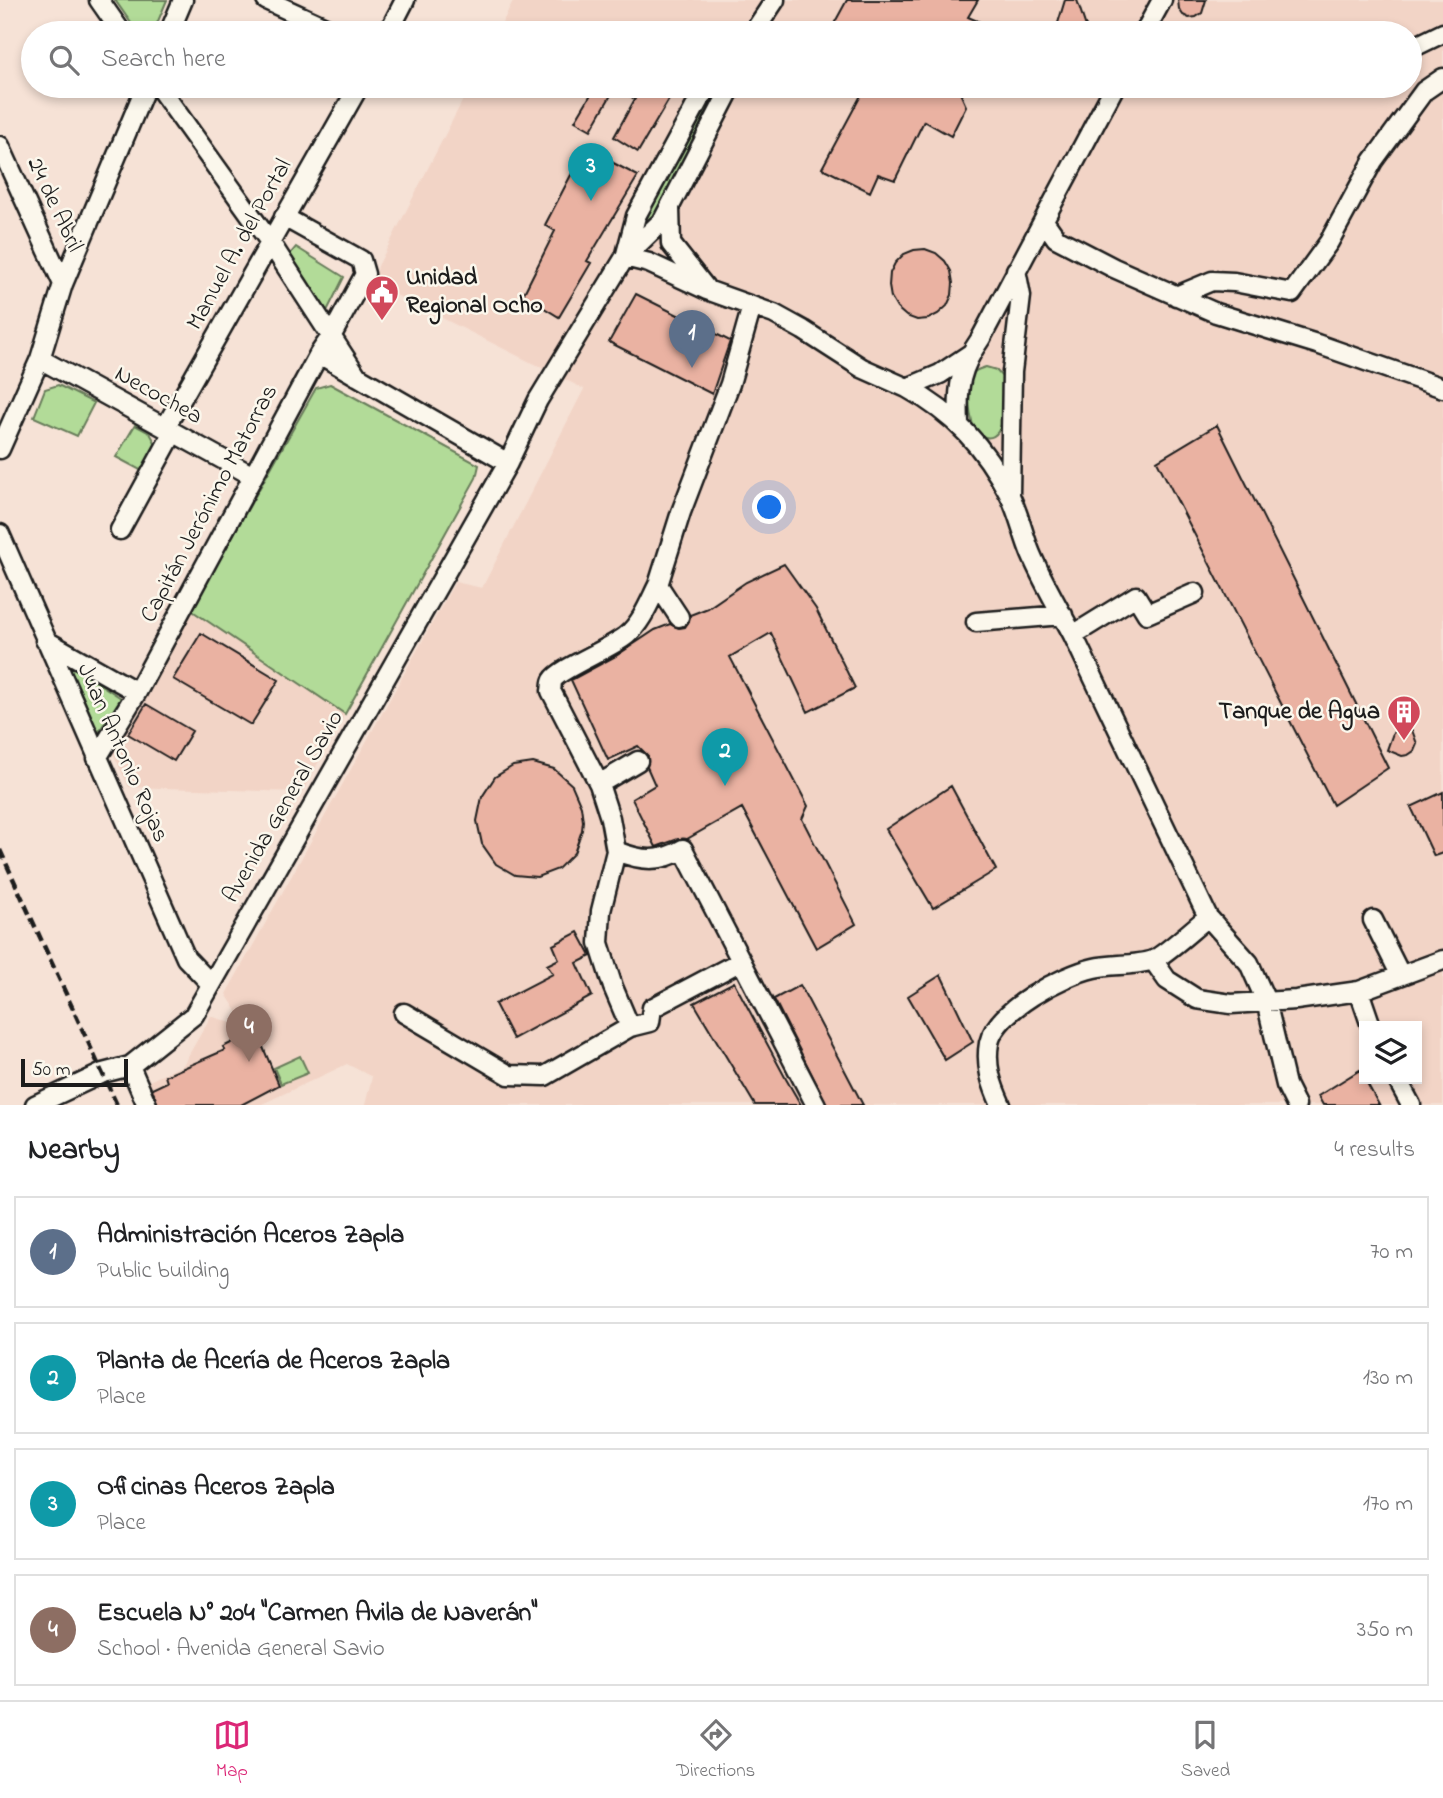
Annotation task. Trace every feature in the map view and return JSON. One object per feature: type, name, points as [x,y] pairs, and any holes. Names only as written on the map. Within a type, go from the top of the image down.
[{"type":"street","points":[[99,0],[114,21]]},
{"type":"street","points":[[174,21],[183,0]]},
{"type":"street","points":[[266,0],[312,21]]},
{"type":"street","points":[[394,21],[405,0]]},
{"type":"street","points":[[761,21],[775,0]]},
{"type":"street","points":[[1151,21],[1162,0]]},
{"type":"street","points":[[1422,43],[1443,33]]},
{"type":"street","points":[[1422,94],[1443,78]]},
{"type":"street","points":[[0,449],[40,359],[63,284],[141,98]]},
{"type":"street","points":[[167,98],[270,242],[358,376]]},
{"type":"street","name":"Manuel A. del Portal","points":[[120,530],[169,430],[270,242],[352,98]]},
{"type":"street","points":[[625,257],[636,216],[700,98]]},
{"type":"street","points":[[625,257],[656,228],[726,98]]},
{"type":"street","points":[[959,423],[961,375],[970,354],[1109,98]]},
{"type":"street","points":[[1176,296],[1212,281],[1234,282],[1292,293],[1329,242],[1373,161],[1419,98]]},
{"type":"street","name":"24 de Abril","points":[[0,146],[63,284]]},
{"type":"street","points":[[670,205],[671,244],[707,290]]},
{"type":"street","name":"Capitán Jerónimo Matorras","points":[[97,758],[137,692],[365,274],[361,260],[284,217]]},
{"type":"street","points":[[1044,221],[1056,238],[1114,268],[1216,313],[1317,344],[1443,388]]},
{"type":"street","points":[[625,257],[649,263],[707,290],[774,314],[862,369],[930,401],[959,423],[1010,495],[1031,554],[1073,635],[1208,917],[1249,963],[1266,1001],[1286,1085],[1296,1105]]},
{"type":"street","name":"Avenida General Savio","points":[[35,1105],[103,1073],[130,1066],[194,1015],[508,463],[538,400],[625,257]]},
{"type":"street","points":[[1010,495],[1012,372],[1021,296],[1016,270]]},
{"type":"street","points":[[630,1027],[599,943],[601,911],[616,851],[610,818],[598,784],[551,691],[553,680],[564,669],[600,653],[628,635],[642,618],[658,585],[681,512],[730,384],[752,306]]},
{"type":"street","points":[[319,354],[508,463]]},
{"type":"street","points":[[907,388],[948,370],[970,354]]},
{"type":"street","name":"Necochea","points":[[40,359],[253,476]]},
{"type":"street","name":"Juan Antonio Rojas","points":[[0,534],[186,958],[211,984]]},
{"type":"street","points":[[658,585],[679,617]]},
{"type":"street","points":[[1073,635],[1136,596],[1147,614],[1195,593]]},
{"type":"street","points":[[976,622],[1063,615]]},
{"type":"street","points":[[45,640],[137,692]]},
{"type":"street","points":[[598,784],[638,761]]},
{"type":"street","points":[[616,851],[647,861],[669,858],[683,849],[816,1105]]},
{"type":"street","points":[[1001,1105],[987,1064],[989,1041],[997,1026],[1042,988],[1093,968],[1153,960],[1208,917]]},
{"type":"street","points":[[1373,920],[1399,974]]},
{"type":"street","points":[[1153,960],[1167,980],[1197,999],[1231,1004],[1359,992],[1399,974],[1443,960]]},
{"type":"street","points":[[404,1013],[509,1075],[545,1076],[630,1027],[650,1022],[652,1008],[741,961]]},
{"type":"street","points":[[1359,992],[1369,1021]]},
{"type":"street","points":[[130,1066],[147,1105]]},
{"type":"street","points":[[1400,1084],[1411,1105]]},
{"type":"shaded area","points":[[514,0],[1443,0],[1443,1105],[365,1105],[372,1077],[347,1064],[260,1105],[146,1105],[143,1084],[183,1065],[211,1016],[255,1031],[245,1024],[226,994],[455,582],[482,588],[584,389],[374,284],[378,266],[464,98],[1422,98],[1422,21],[503,21]]},
{"type":"shaded area","points":[[191,610],[345,714],[302,792],[129,787],[111,749]]},
{"type":"green space","points":[[115,0],[167,0],[158,21],[130,21]]},
{"type":"green space","points":[[710,98],[720,98],[650,224],[641,222]]},
{"type":"green space","points":[[296,247],[344,277],[327,311],[290,254]]},
{"type":"green space","points":[[986,367],[996,370],[1003,378],[1004,396],[1000,428],[995,435],[988,437],[977,434],[969,397],[971,376],[975,371]]},
{"type":"green space","points":[[330,384],[479,465],[476,478],[345,714],[191,610],[316,388]]},
{"type":"green space","points":[[58,385],[94,403],[77,436],[34,417],[45,389]]},
{"type":"green space","points":[[135,425],[150,433],[156,444],[142,471],[116,457]]},
{"type":"green space","points":[[69,664],[121,698],[98,733]]},
{"type":"green space","points":[[300,1056],[308,1073],[281,1084],[274,1068]]},
{"type":"building","points":[[847,0],[978,0],[968,17],[978,21],[836,21]]},
{"type":"building","points":[[1065,0],[1077,0],[1084,21],[1059,21]]},
{"type":"building","points":[[1178,0],[1206,0],[1202,13],[1189,18],[1179,9]]},
{"type":"building","points":[[589,98],[609,98],[591,130],[575,121]]},
{"type":"building","points":[[670,98],[638,152],[614,137],[635,99]]},
{"type":"building","points":[[860,98],[962,98],[966,106],[951,136],[924,121],[895,180],[878,174],[870,192],[822,168]]},
{"type":"building","points":[[585,148],[638,176],[587,261],[591,263],[559,317],[523,295],[555,231],[545,225]]},
{"type":"building","points":[[925,249],[936,253],[951,271],[952,295],[947,306],[938,314],[917,320],[906,316],[891,298],[890,273],[904,254]]},
{"type":"building","points":[[636,294],[730,341],[712,394],[609,342]]},
{"type":"building","points":[[1217,425],[1388,768],[1333,805],[1157,461]]},
{"type":"building","points":[[784,564],[816,609],[855,688],[808,712],[771,633],[730,657],[808,806],[802,819],[856,924],[816,948],[742,808],[687,839],[678,839],[656,847],[632,799],[655,785],[647,767],[648,756],[638,746],[608,760],[571,680],[616,656],[655,630],[670,624],[679,628],[685,627],[690,615],[708,608],[746,582]]},
{"type":"building","points":[[201,633],[279,680],[251,725],[173,679]]},
{"type":"building","points":[[146,704],[192,731],[174,761],[128,734]]},
{"type":"building","name":"Tanque de Agua","points":[[1405,728],[1412,730],[1417,744],[1414,751],[1402,756],[1387,750],[1393,733]]},
{"type":"building","points":[[533,763],[554,769],[572,785],[581,806],[583,821],[574,853],[558,869],[537,877],[515,875],[496,864],[482,844],[477,821],[482,797],[495,777],[513,766]]},
{"type":"building","points":[[951,786],[996,870],[933,908],[886,829]]},
{"type":"building","points":[[1443,792],[1443,853],[1434,856],[1411,807]]},
{"type":"building","points":[[578,932],[591,956],[577,963],[592,996],[513,1039],[495,1004],[553,974],[547,965],[559,959],[553,945]]},
{"type":"building","points":[[941,975],[973,1042],[945,1060],[908,996]]},
{"type":"building","points":[[734,982],[801,1105],[755,1105],[694,1003]]},
{"type":"building","points":[[800,985],[863,1105],[827,1105],[774,999]]},
{"type":"building","points":[[239,1039],[244,1048],[260,1040],[279,1085],[241,1105],[158,1105],[152,1089],[167,1082],[165,1076],[225,1050],[223,1047]]},
{"type":"building","points":[[1359,1071],[1359,1084],[1368,1084],[1379,1105],[1323,1105],[1318,1096]]},
{"type":"railway","points":[[0,850],[117,1105]]},
{"type":"place","name":"Oficinas Aceros Zapla","points":[[591,201]]},
{"type":"place","name":"Unidad Regional Ocho","points":[[382,322]]},
{"type":"place","name":"Administración Aceros Zapla","points":[[692,368]]},
{"type":"place","name":"Tanque de Agua","points":[[1404,742]]},
{"type":"place","name":"Planta de Acería de Aceros Zapla","points":[[725,786]]},
{"type":"place","name":"Escuela N° 204 \"Carmen Avila de Naverán\"","points":[[249,1062]]}]
